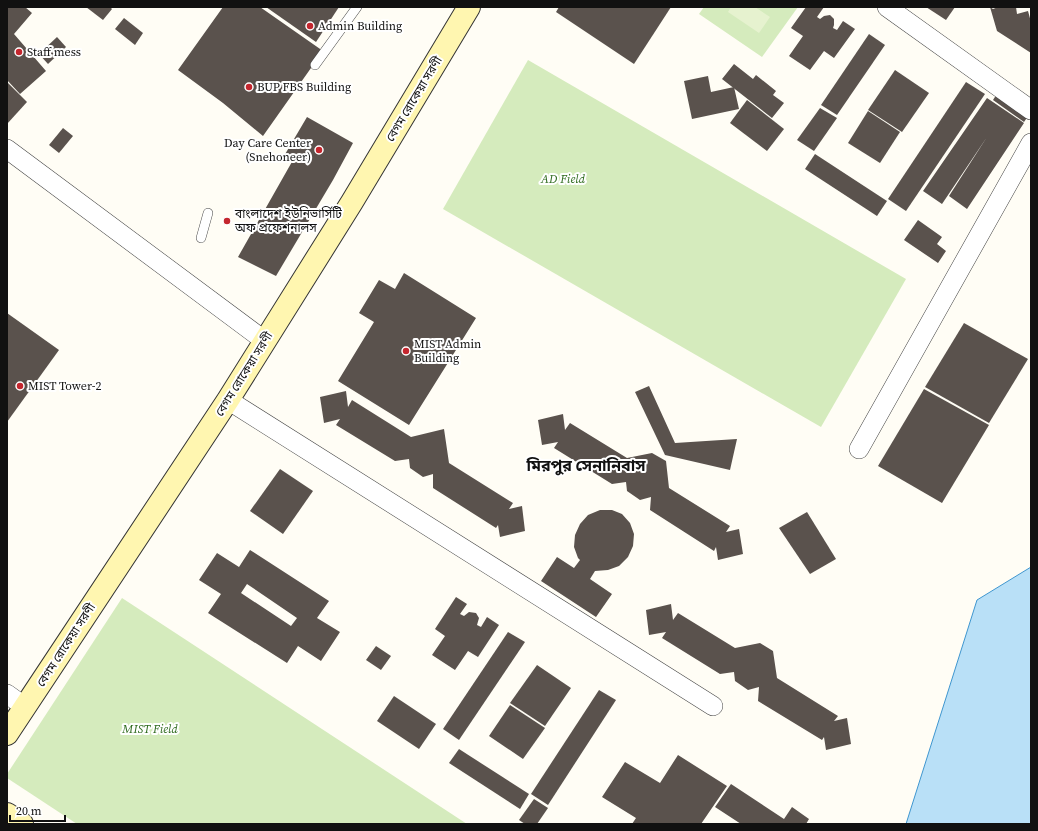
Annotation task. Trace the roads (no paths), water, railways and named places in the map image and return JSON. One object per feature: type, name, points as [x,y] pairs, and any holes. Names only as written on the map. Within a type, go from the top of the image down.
[{"type":"street","name":"বেগম রোকেয়া সরণী","points":[[7,734],[228,400],[352,202],[469,7]]},
{"type":"street","points":[[887,7],[1031,110]]},
{"type":"street","points":[[859,448],[1031,143]]},
{"type":"street","points":[[7,149],[265,341]]},
{"type":"street","points":[[228,400],[713,706]]},
{"type":"street","points":[[7,694],[25,707]]},
{"type":"street","points":[[7,814],[22,824]]},
{"type":"lane","points":[[315,65],[358,7]]},
{"type":"lane","points":[[201,238],[208,213]]},
{"type":"water","points":[[1031,567],[1031,824],[906,824],[977,600]]},
{"type":"place","name":"Admin Building","points":[[310,26]]},
{"type":"place","name":"Staff mess","points":[[19,52]]},
{"type":"place","name":"BUP FBS Building","points":[[249,87]]},
{"type":"place","name":"Day Care Center (Snehoneer)","points":[[319,150]]},
{"type":"place","name":"বাংলাদেশ ইউনিভার্সিটি অফ প্রফেশনালস","points":[[227,221]]},
{"type":"place","name":"MIST Admin Building","points":[[406,351]]},
{"type":"place","name":"MIST Tower-2","points":[[20,386]]},
{"type":"district","name":"মিরপুর সেনানিবাস","points":[[586,465]]},
{"type":"park label","name":"AD Field","points":[[563,179]]},
{"type":"park label","name":"MIST Field","points":[[150,729]]}]
